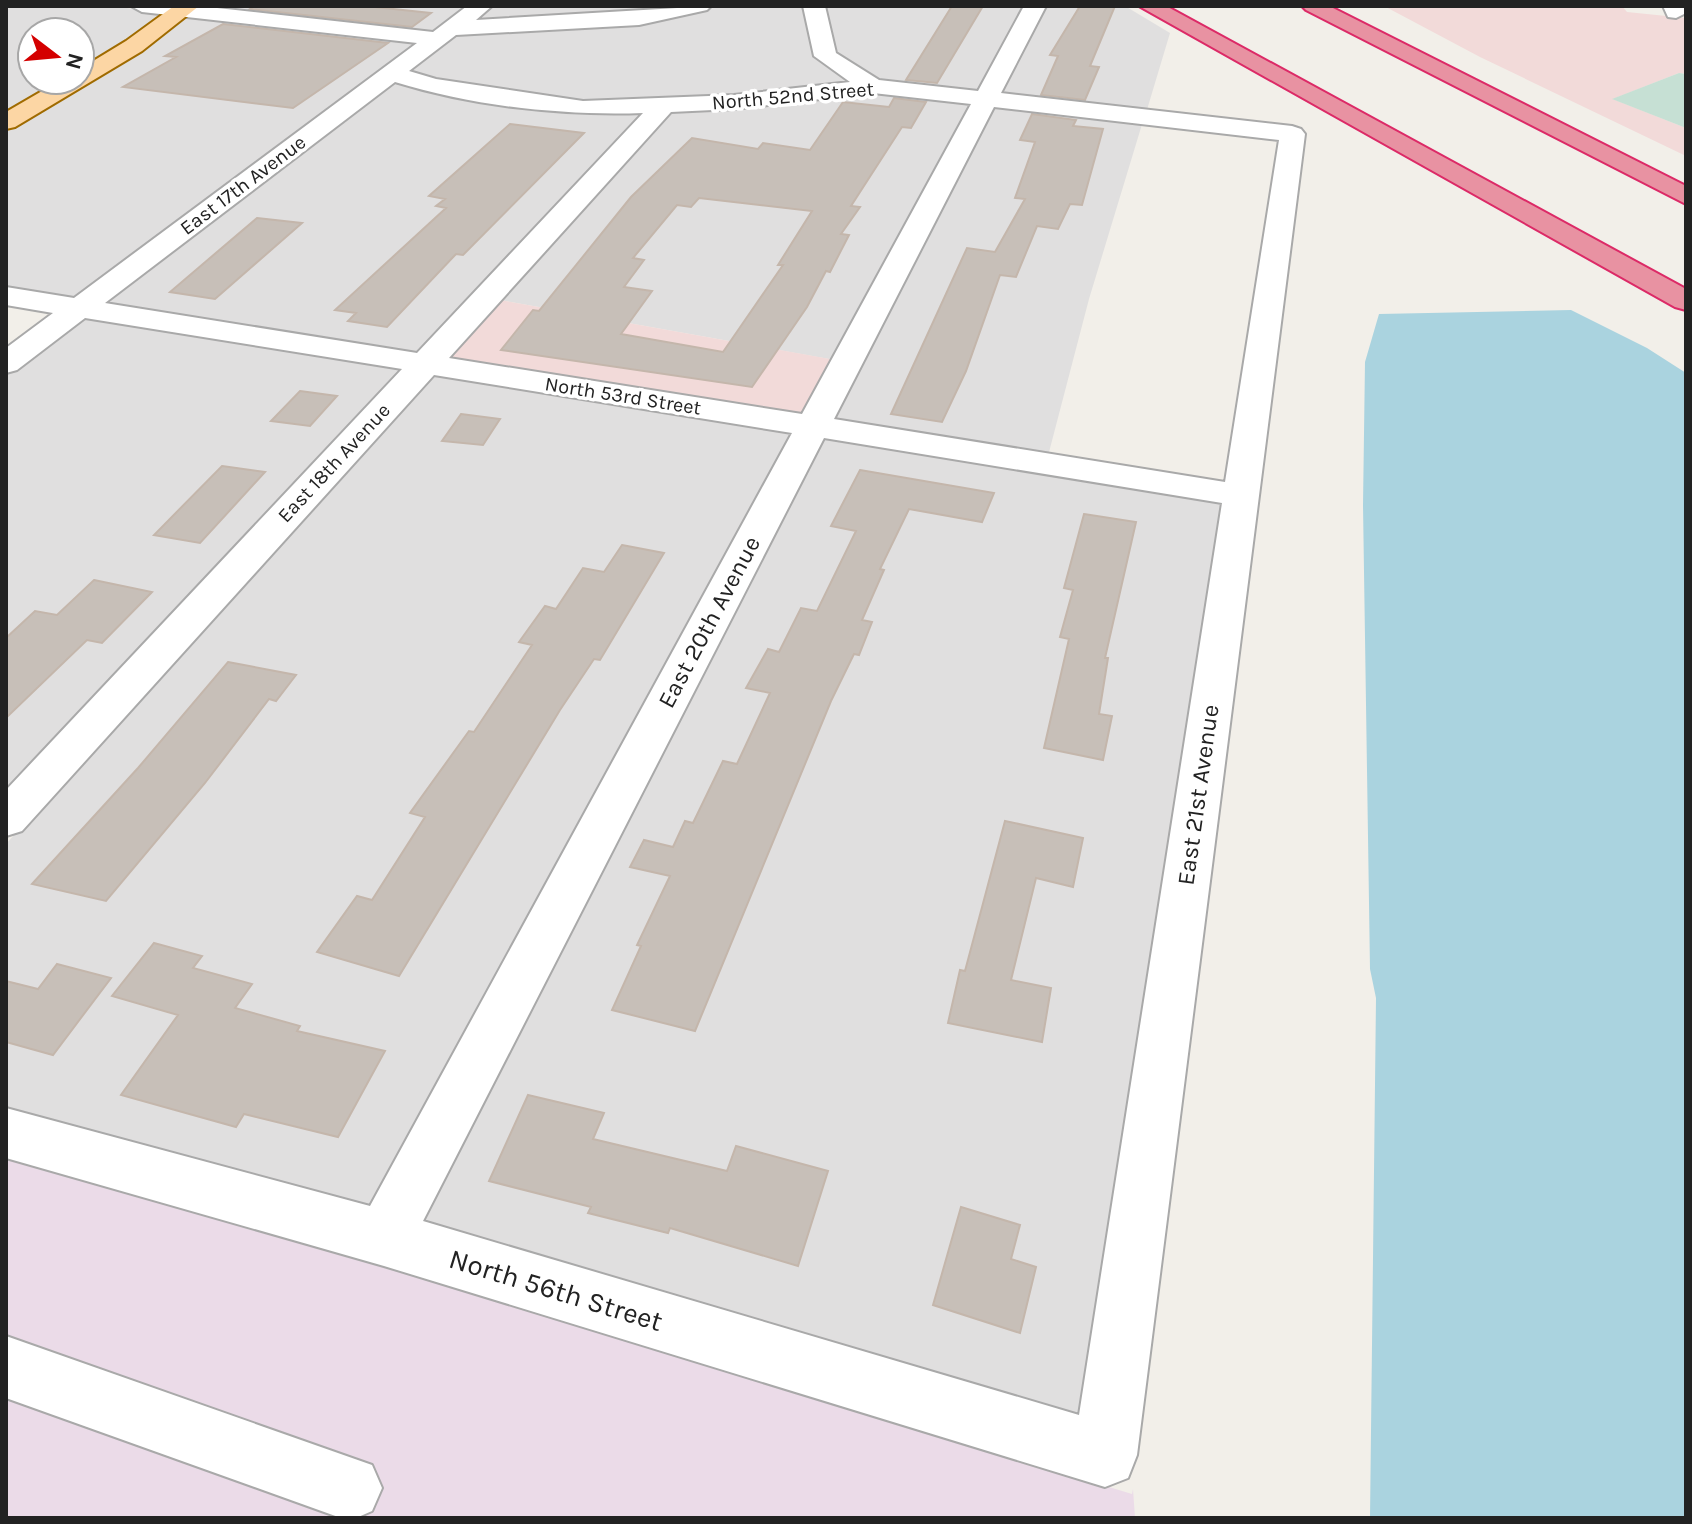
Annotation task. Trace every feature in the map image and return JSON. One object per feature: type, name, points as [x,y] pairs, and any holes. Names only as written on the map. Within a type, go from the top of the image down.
[{"type":"highway","points":[[1150,6],[1686,301]]},
{"type":"highway","points":[[1190,6],[1658,258]]},
{"type":"highway","points":[[1313,6],[1686,196]]},
{"type":"highway","points":[[1533,92],[1686,175]]},
{"type":"main road","points":[[96,69],[134,46],[185,8]]},
{"type":"main road","points":[[6,122],[50,96]]},
{"type":"street","points":[[142,6],[444,34],[495,23],[594,22],[674,14],[700,6]]},
{"type":"street","name":"East 17th Avenue","points":[[6,363],[481,6]]},
{"type":"street","points":[[814,6],[825,56],[873,86]]},
{"type":"street","name":"East 20th Avenue","points":[[384,1238],[1035,6]]},
{"type":"street","name":"North 52nd Street","points":[[392,73],[433,86],[504,99],[583,108],[734,102],[873,86],[1292,134]]},
{"type":"street","name":"East 18th Avenue","points":[[6,819],[663,106]]},
{"type":"street","name":"East 21st Avenue","points":[[1105,1455],[1292,134]]},
{"type":"street","name":"North 53rd Street","points":[[6,296],[1241,495]]},
{"type":"street","name":"North 56th Street","points":[[6,1133],[384,1238],[1105,1455]]},
{"type":"street","points":[[6,1367],[349,1488]]},
{"type":"shaded area","points":[[6,6],[111,6],[166,13],[96,61],[96,16],[16,16],[16,96],[38,96],[6,114]]},
{"type":"shaded area","points":[[198,6],[470,6],[432,35]]},
{"type":"shaded area","points":[[491,6],[685,6],[669,11],[469,23]]},
{"type":"shaded area","points":[[715,6],[804,6],[814,56],[857,83],[731,98],[585,104],[439,83],[405,72],[458,32],[596,25],[677,17]]},
{"type":"shaded area","points":[[824,6],[1024,6],[977,94],[880,82],[836,55]]},
{"type":"shaded area","points":[[1046,6],[1125,6],[1170,33],[1146,113],[999,96]]},
{"type":"shaded area","points":[[1384,6],[1622,6],[1627,12],[1686,18],[1686,74],[1679,73],[1613,99],[1686,128],[1686,156],[1480,57]]},
{"type":"shaded area","points":[[187,15],[422,41],[76,299],[6,288],[6,129],[58,96],[96,96],[96,72]]},
{"type":"shaded area","points":[[394,81],[646,111],[418,355],[101,303]]},
{"type":"shaded area","points":[[875,90],[972,102],[817,387],[829,359],[500,300],[671,110]]},
{"type":"shaded area","points":[[995,104],[1143,121],[1089,299],[1048,456],[833,422]]},
{"type":"shaded area","points":[[500,300],[830,359],[801,417],[446,359]]},
{"type":"shaded area","points":[[84,316],[404,369],[6,794],[6,375]]},
{"type":"shaded area","points":[[432,374],[792,433],[371,1208],[6,1108],[6,844]]},
{"type":"shaded area","points":[[824,438],[1222,501],[1078,1417],[422,1222]]},
{"type":"shaded area","points":[[6,1159],[371,1262],[1132,1494],[1133,1489],[1135,1518],[6,1518]]},
{"type":"green space","points":[[1679,73],[1686,74],[1686,128],[1612,99]]},
{"type":"water","points":[[1571,310],[1647,348],[1686,373],[1686,1518],[1370,1518],[1376,998],[1370,969],[1363,505],[1365,362],[1379,314]]},
{"type":"building","points":[[255,6],[365,6],[431,13],[412,27],[250,9]]},
{"type":"building","points":[[952,6],[983,6],[937,83],[906,80]]},
{"type":"building","points":[[1080,6],[1115,6],[1090,66],[1099,67],[1085,100],[1041,95],[1058,56],[1050,55]]},
{"type":"building","points":[[223,24],[388,43],[293,108],[123,87],[176,57],[165,56]]},
{"type":"building","points":[[894,98],[926,102],[911,128],[902,127],[851,206],[860,207],[841,234],[849,235],[830,272],[826,271],[807,307],[752,387],[501,350],[533,310],[539,311],[631,197],[692,138],[758,149],[763,143],[810,150],[843,102],[889,107]],"holes":[[[699,198],[812,211],[778,265],[783,265],[723,352],[621,334],[652,291],[624,287],[644,260],[633,258],[677,205],[691,207]]]},
{"type":"building","points":[[1032,114],[1076,120],[1073,126],[1103,129],[1082,205],[1070,204],[1058,229],[1037,226],[1016,277],[1000,275],[966,371],[942,422],[891,414],[967,248],[995,252],[1025,199],[1015,198],[1035,142],[1020,140]]},
{"type":"building","points":[[510,124],[584,133],[463,255],[456,254],[387,327],[348,321],[356,313],[335,310],[446,208],[436,206],[445,199],[429,196]]},
{"type":"building","points":[[257,218],[302,223],[215,299],[170,292]]},
{"type":"building","points":[[300,391],[337,396],[310,426],[271,421]]},
{"type":"building","points":[[461,414],[500,419],[483,445],[442,441]]},
{"type":"building","points":[[222,466],[265,472],[200,543],[154,535]]},
{"type":"building","points":[[860,470],[994,493],[982,522],[909,509],[880,569],[884,570],[862,620],[872,622],[859,655],[854,654],[831,701],[695,1031],[612,1010],[641,946],[637,945],[670,876],[630,867],[644,840],[673,847],[685,821],[693,823],[723,761],[737,764],[770,693],[746,688],[768,649],[779,652],[801,608],[817,611],[856,531],[831,526]]},
{"type":"building","points":[[1084,514],[1136,522],[1105,658],[1108,658],[1099,714],[1112,716],[1103,760],[1044,748],[1069,639],[1060,637],[1073,590],[1064,588]]},
{"type":"building","points":[[622,545],[664,553],[600,660],[594,659],[560,710],[399,976],[317,952],[357,896],[372,900],[425,817],[410,813],[469,731],[474,732],[532,645],[519,642],[545,606],[556,609],[583,568],[604,572]]},
{"type":"building","points":[[94,580],[152,592],[102,643],[87,640],[6,718],[6,638],[35,611],[57,615]]},
{"type":"building","points":[[228,662],[296,675],[276,701],[269,699],[205,783],[106,901],[32,884],[138,768]]},
{"type":"building","points":[[1005,821],[1083,838],[1073,887],[1036,878],[1011,980],[1051,988],[1042,1042],[948,1023],[960,970],[965,971]]},
{"type":"building","points":[[154,943],[202,956],[193,968],[252,984],[235,1008],[300,1026],[297,1031],[385,1051],[338,1137],[244,1114],[236,1127],[121,1095],[178,1015],[112,996]]},
{"type":"building","points":[[57,964],[111,978],[53,1055],[6,1042],[6,981],[38,989]]},
{"type":"building","points":[[528,1095],[604,1113],[593,1139],[727,1171],[736,1146],[828,1171],[798,1266],[670,1228],[668,1233],[588,1213],[591,1207],[489,1181]]},
{"type":"building","points":[[961,1207],[1020,1225],[1011,1259],[1036,1267],[1020,1333],[933,1305]]}]
